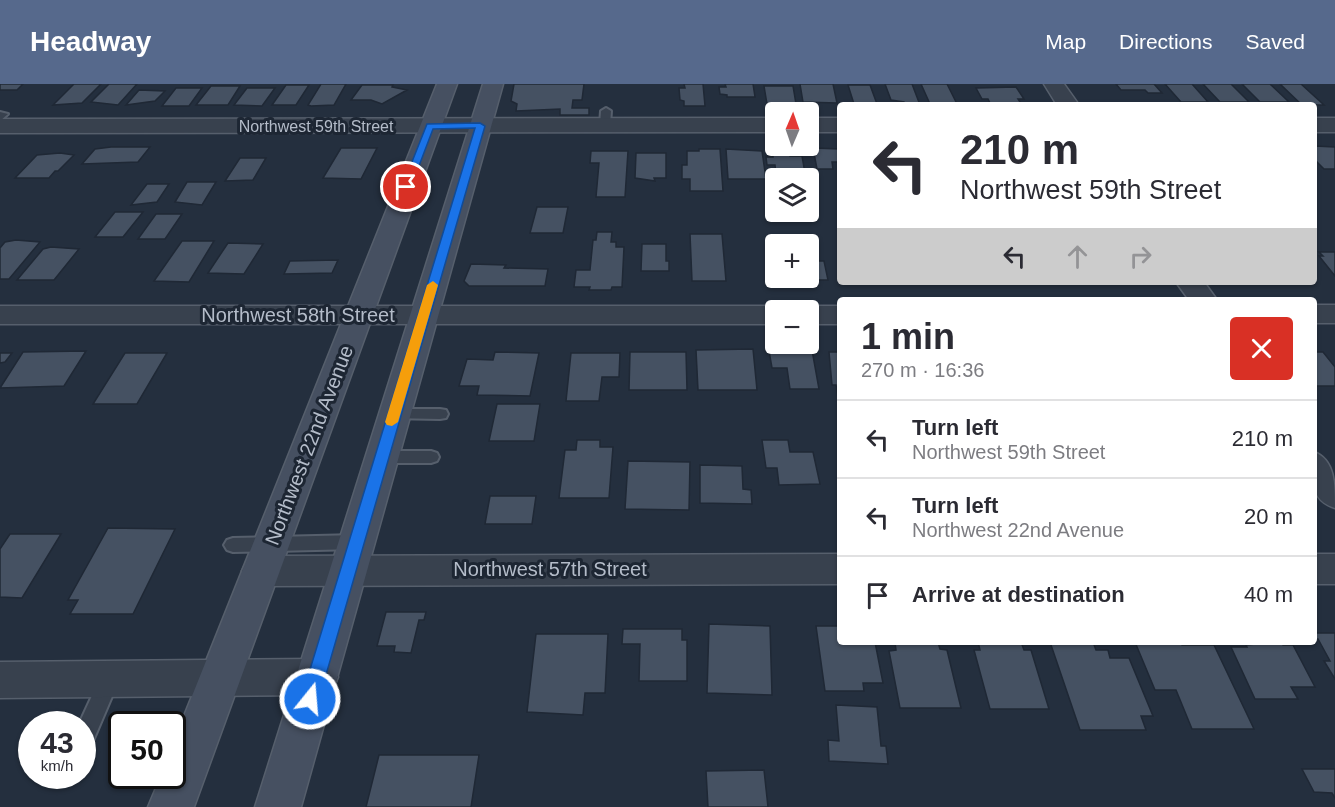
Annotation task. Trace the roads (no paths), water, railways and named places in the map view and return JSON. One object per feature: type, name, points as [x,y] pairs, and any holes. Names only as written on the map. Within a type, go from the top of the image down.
[{"type":"main road","name":"Northwest 22nd Avenue","points":[[171,807],[220,678],[255,553],[358,316],[447,84]]},
{"type":"main road","points":[[278,807],[493,84]]},
{"type":"street","points":[[1054,84],[1066,102]]},
{"type":"street","name":"Northwest 59th Street","points":[[1,119],[480,126],[605,118],[765,125]]},
{"type":"street","points":[[819,125],[837,125]]},
{"type":"street","points":[[1317,125],[1335,125]]},
{"type":"street","points":[[1317,314],[1335,314]]},
{"type":"street","name":"Northwest 58th Street","points":[[0,315],[765,315]]},
{"type":"street","points":[[819,315],[837,315]]},
{"type":"street","points":[[1317,468],[1335,495]]},
{"type":"street","name":"Northwest 57th Street","points":[[255,553],[837,569]]},
{"type":"street","points":[[1317,568],[1335,568]]},
{"type":"street","points":[[0,680],[316,677]]},
{"type":"lane","points":[[394,414],[440,414]]},
{"type":"lane","points":[[382,457],[431,457]]},
{"type":"lane","points":[[95,711],[108,680]]}]
